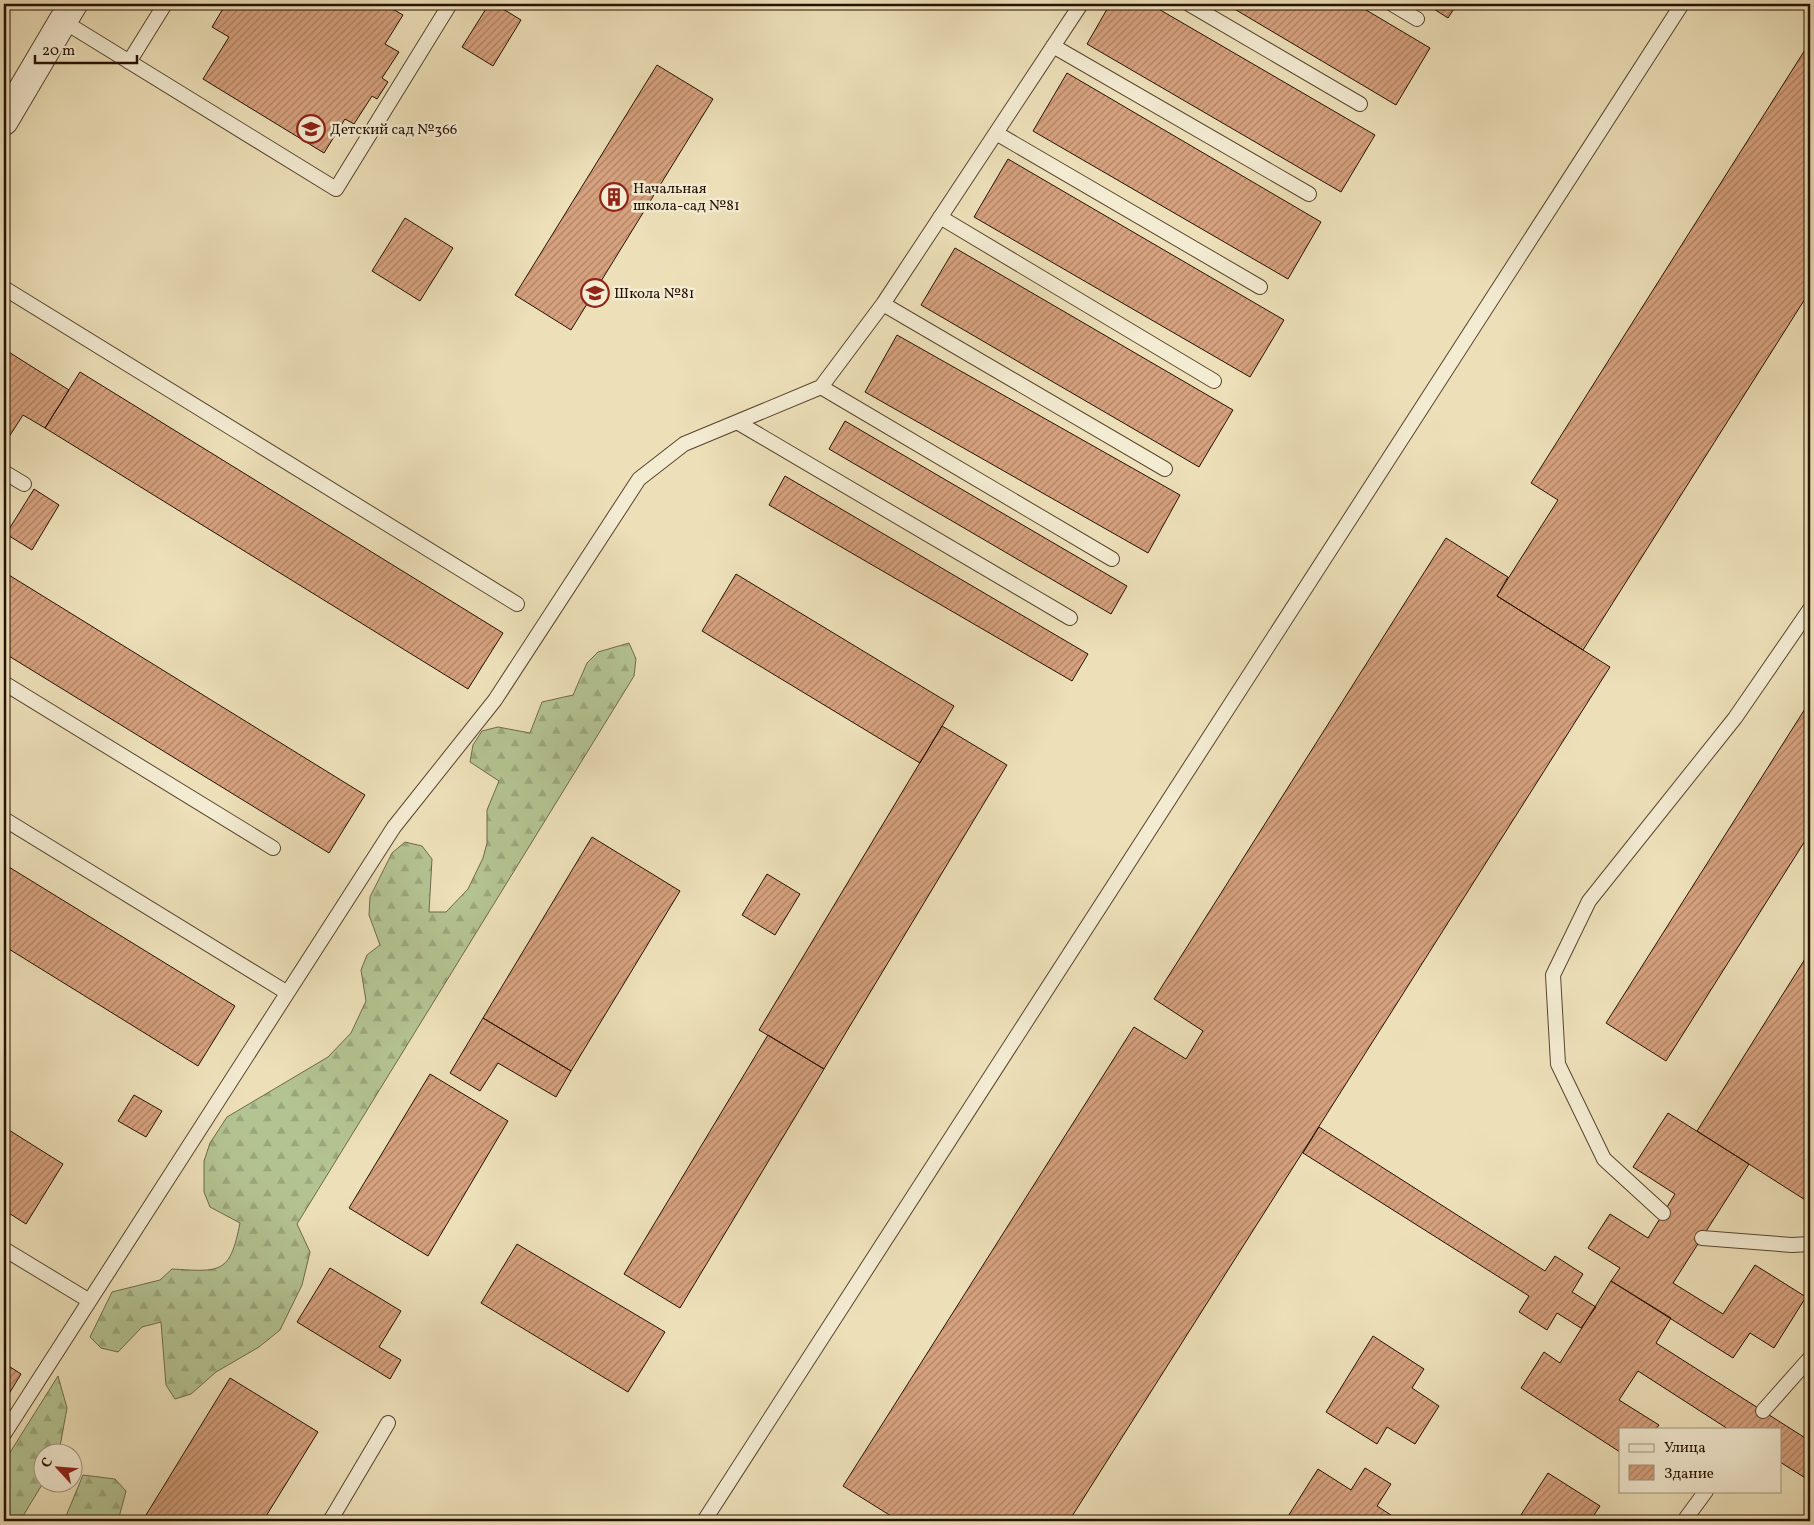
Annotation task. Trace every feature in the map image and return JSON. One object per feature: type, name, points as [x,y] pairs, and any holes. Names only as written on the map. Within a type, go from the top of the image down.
[{"type":"street","points":[[4,121],[68,12]]},
{"type":"lane","points":[[129,62],[165,4]]},
{"type":"lane","points":[[68,12],[129,62],[336,190],[450,4]]},
{"type":"lane","points":[[4,1434],[88,1300],[394,827],[496,700],[639,479],[684,444],[821,387],[883,304],[1081,4]]},
{"type":"lane","points":[[1189,4],[1360,104]]},
{"type":"lane","points":[[1392,4],[1417,19]]},
{"type":"lane","points":[[704,1521],[1682,4]]},
{"type":"lane","points":[[1053,46],[1310,194]]},
{"type":"lane","points":[[996,133],[1260,287]]},
{"type":"lane","points":[[940,217],[1214,381]]},
{"type":"lane","points":[[4,288],[517,604]]},
{"type":"lane","points":[[883,304],[1165,469]]},
{"type":"lane","points":[[821,387],[1112,559]]},
{"type":"lane","points":[[736,422],[1070,618]]},
{"type":"lane","points":[[4,472],[24,484]]},
{"type":"lane","points":[[1663,1213],[1604,1159],[1558,1064],[1553,975],[1589,900],[1735,718],[1810,609]]},
{"type":"lane","points":[[4,682],[273,848]]},
{"type":"lane","points":[[4,819],[286,992]]},
{"type":"lane","points":[[1702,1238],[1792,1245],[1810,1244]]},
{"type":"lane","points":[[4,1249],[88,1300]]},
{"type":"lane","points":[[1763,1411],[1810,1358]]},
{"type":"lane","points":[[330,1521],[388,1424]]},
{"type":"lane","points":[[1684,1521],[1705,1492]]},
{"type":"green space","points":[[629,643],[636,659],[634,676],[297,1224],[310,1252],[302,1285],[280,1330],[259,1347],[216,1372],[191,1394],[175,1399],[166,1385],[161,1322],[142,1327],[118,1352],[101,1348],[90,1337],[112,1292],[160,1280],[172,1269],[212,1269],[221,1266],[227,1261],[232,1252],[240,1223],[210,1207],[204,1192],[204,1161],[210,1143],[227,1117],[328,1057],[351,1033],[366,1001],[361,970],[367,955],[380,945],[369,915],[370,897],[392,853],[405,842],[422,846],[432,859],[429,912],[446,912],[468,889],[483,858],[487,843],[487,810],[499,781],[470,762],[473,745],[482,731],[498,727],[530,733],[542,702],[573,695],[587,663],[598,652]]},
{"type":"green space","points":[[58,1376],[67,1408],[61,1442],[32,1442],[32,1492],[38,1492],[18,1521],[4,1521],[4,1462]]},
{"type":"green space","points":[[83,1475],[115,1479],[126,1491],[118,1521],[64,1521],[76,1492],[82,1492]]},
{"type":"building","points":[[219,4],[384,4],[403,15],[385,44],[399,52],[382,78],[388,82],[377,99],[372,96],[354,124],[345,119],[324,153],[203,79],[229,37],[212,27],[224,7]]},
{"type":"building","points":[[489,4],[495,4],[521,20],[493,66],[462,47]]},
{"type":"building","points":[[1110,4],[1150,4],[1375,135],[1341,192],[1087,44]]},
{"type":"building","points":[[1226,4],[1356,4],[1430,48],[1396,105]]},
{"type":"building","points":[[1426,4],[1457,4],[1448,18]]},
{"type":"building","points":[[1810,42],[1810,291],[1583,650],[1497,596],[1558,500],[1531,483]]},
{"type":"building","name":"Начальная школа-сад №81","points":[[657,65],[713,99],[571,330],[515,295]]},
{"type":"building","points":[[1067,73],[1321,222],[1288,279],[1033,131]]},
{"type":"building","points":[[1008,159],[1284,320],[1250,377],[974,217]]},
{"type":"building","points":[[405,218],[453,248],[420,301],[372,271]]},
{"type":"building","points":[[955,248],[1233,410],[1199,467],[921,305]]},
{"type":"building","points":[[897,335],[1180,495],[1148,553],[865,392]]},
{"type":"building","points":[[4,349],[69,390],[45,428],[23,415],[7,440],[4,439]]},
{"type":"building","points":[[80,372],[503,633],[468,689],[45,428]]},
{"type":"building","points":[[845,421],[1127,586],[1111,614],[829,449]]},
{"type":"building","points":[[785,476],[1088,654],[1072,681],[769,505]]},
{"type":"building","points":[[34,489],[59,505],[32,550],[6,534]]},
{"type":"building","points":[[1446,538],[1508,577],[1497,596],[1610,667],[1069,1521],[899,1521],[843,1486],[1134,1027],[1186,1059],[1203,1031],[1154,999]]},
{"type":"building","points":[[4,572],[365,795],[329,853],[4,653]]},
{"type":"building","points":[[736,574],[954,706],[920,763],[702,631]]},
{"type":"building","points":[[1810,701],[1810,833],[1666,1061],[1606,1023]]},
{"type":"building","points":[[942,726],[1007,765],[824,1069],[759,1030]]},
{"type":"building","points":[[592,837],[680,891],[571,1071],[483,1018]]},
{"type":"building","points":[[4,864],[235,1006],[198,1066],[4,946]]},
{"type":"building","points":[[767,874],[800,894],[775,935],[742,915]]},
{"type":"building","points":[[1810,951],[1810,1203],[1697,1131]]},
{"type":"building","points":[[483,1018],[571,1071],[556,1097],[498,1063],[480,1091],[450,1073]]},
{"type":"building","points":[[768,1035],[824,1069],[680,1308],[624,1274]]},
{"type":"building","points":[[430,1074],[508,1121],[428,1256],[349,1208]]},
{"type":"building","points":[[134,1095],[162,1111],[146,1137],[118,1121]]},
{"type":"building","points":[[1668,1113],[1749,1164],[1673,1283],[1723,1314],[1755,1265],[1806,1297],[1774,1348],[1750,1333],[1733,1358],[1611,1281],[1620,1268],[1588,1248],[1610,1214],[1648,1238],[1675,1194],[1633,1167]]},
{"type":"building","points":[[4,1127],[63,1164],[26,1224],[4,1210]]},
{"type":"building","points":[[1319,1127],[1545,1271],[1555,1256],[1583,1274],[1572,1292],[1596,1307],[1581,1328],[1557,1313],[1547,1330],[1519,1312],[1529,1296],[1303,1153]]},
{"type":"building","points":[[517,1244],[665,1332],[628,1392],[481,1303]]},
{"type":"building","points":[[330,1268],[401,1311],[379,1347],[401,1360],[390,1379],[297,1322]]},
{"type":"building","points":[[1611,1281],[1671,1318],[1656,1343],[1810,1441],[1810,1481],[1782,1463],[1782,1428],[1726,1428],[1638,1371],[1619,1400],[1659,1425],[1657,1428],[1619,1428],[1619,1451],[1521,1388],[1544,1352],[1560,1363]]},
{"type":"building","points":[[1373,1336],[1424,1369],[1412,1388],[1439,1406],[1415,1444],[1387,1427],[1377,1444],[1326,1412]]},
{"type":"building","points":[[4,1363],[21,1374],[4,1402]]},
{"type":"building","points":[[230,1378],[318,1432],[263,1521],[156,1521],[146,1515]]},
{"type":"building","points":[[1365,1468],[1391,1484],[1377,1506],[1394,1517],[1391,1521],[1285,1521],[1318,1469],[1351,1490]]},
{"type":"building","points":[[1548,1473],[1600,1506],[1590,1521],[1517,1521]]},
{"type":"place","name":"Детский сад №366","points":[[311,129]]},
{"type":"place","name":"Начальная школа-сад №81","points":[[614,197]]},
{"type":"place","name":"Школа №81","points":[[595,293]]}]
